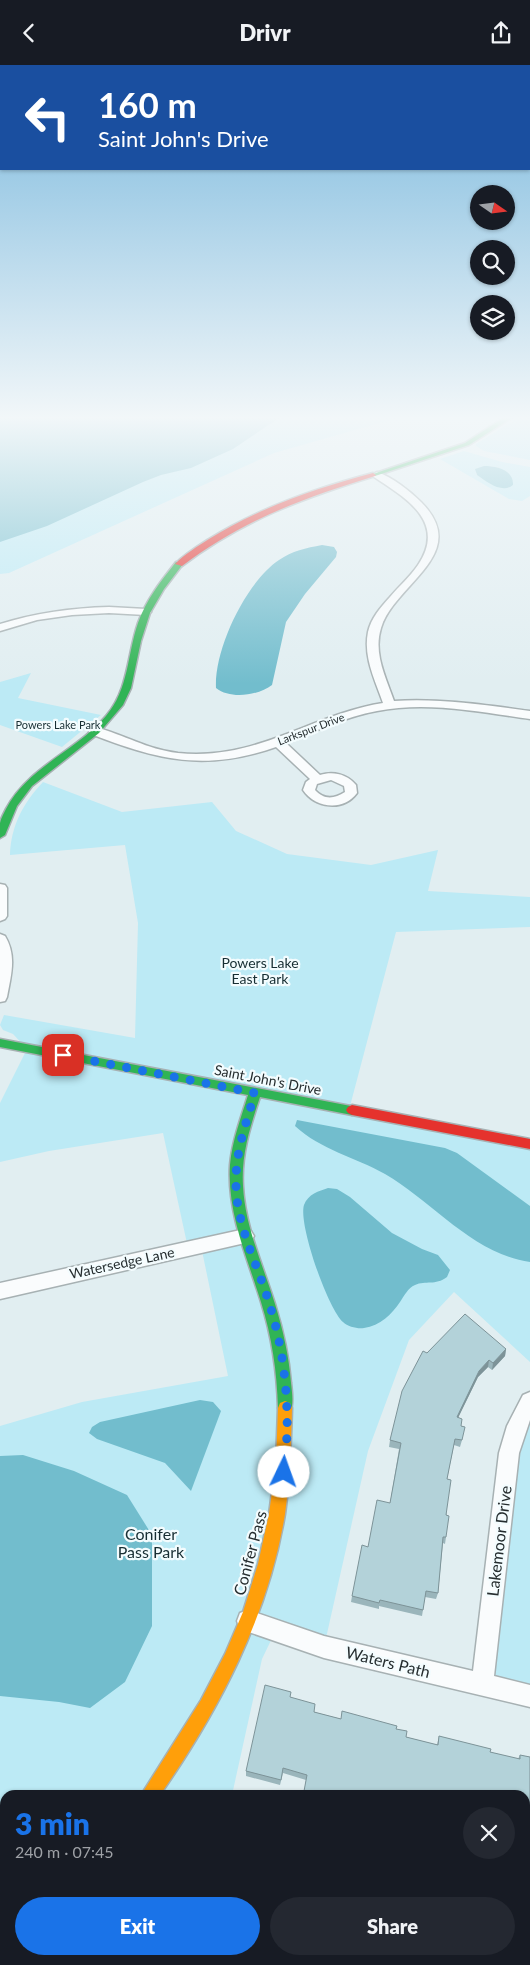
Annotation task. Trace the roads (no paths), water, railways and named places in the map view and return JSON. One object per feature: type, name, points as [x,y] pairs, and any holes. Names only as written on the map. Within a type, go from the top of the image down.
[{"type":"street","points":[[0,835],[9,811],[20,794],[47,768],[95,731],[114,713],[128,689],[139,630],[157,591],[180,565],[196,551],[227,530],[277,507]]},
{"type":"street","points":[[390,705],[373,659],[372,644],[374,631],[383,613],[425,563],[430,552],[434,539],[432,525],[421,507]]},
{"type":"street","points":[[0,628],[28,618],[70,611],[94,609],[146,612]]},
{"type":"street","name":"Larkspur Drive","points":[[95,731],[149,751],[179,756],[209,757],[235,754],[278,742],[337,717],[390,705],[450,705],[530,715]]},
{"type":"street","points":[[278,742],[317,779]]},
{"type":"street","points":[[0,888],[0,916]]},
{"type":"street","points":[[0,939],[7,960],[0,997]]},
{"type":"street","name":"Saint John's Drive","points":[[0,1043],[530,1144]]},
{"type":"street","name":"Conifer Pass","points":[[154,1790],[183,1749],[208,1707],[248,1621],[266,1566],[278,1520],[288,1419],[284,1376],[272,1314],[245,1237],[238,1211],[236,1164],[255,1093]]},
{"type":"street","name":"Watersedge Lane","points":[[0,1291],[245,1237]]},
{"type":"street","name":"Lakemoor Drive","points":[[482,1685],[509,1453],[517,1425],[530,1401]]},
{"type":"street","name":"Waters Path","points":[[248,1621],[324,1647],[530,1696]]},
{"type":"park label","name":"Powers Lake Park","points":[[58,725]]},
{"type":"park label","name":"Powers Lake East Park","points":[[260,971]]},
{"type":"park label","name":"Conifer Pass Park","points":[[151,1543]]}]
